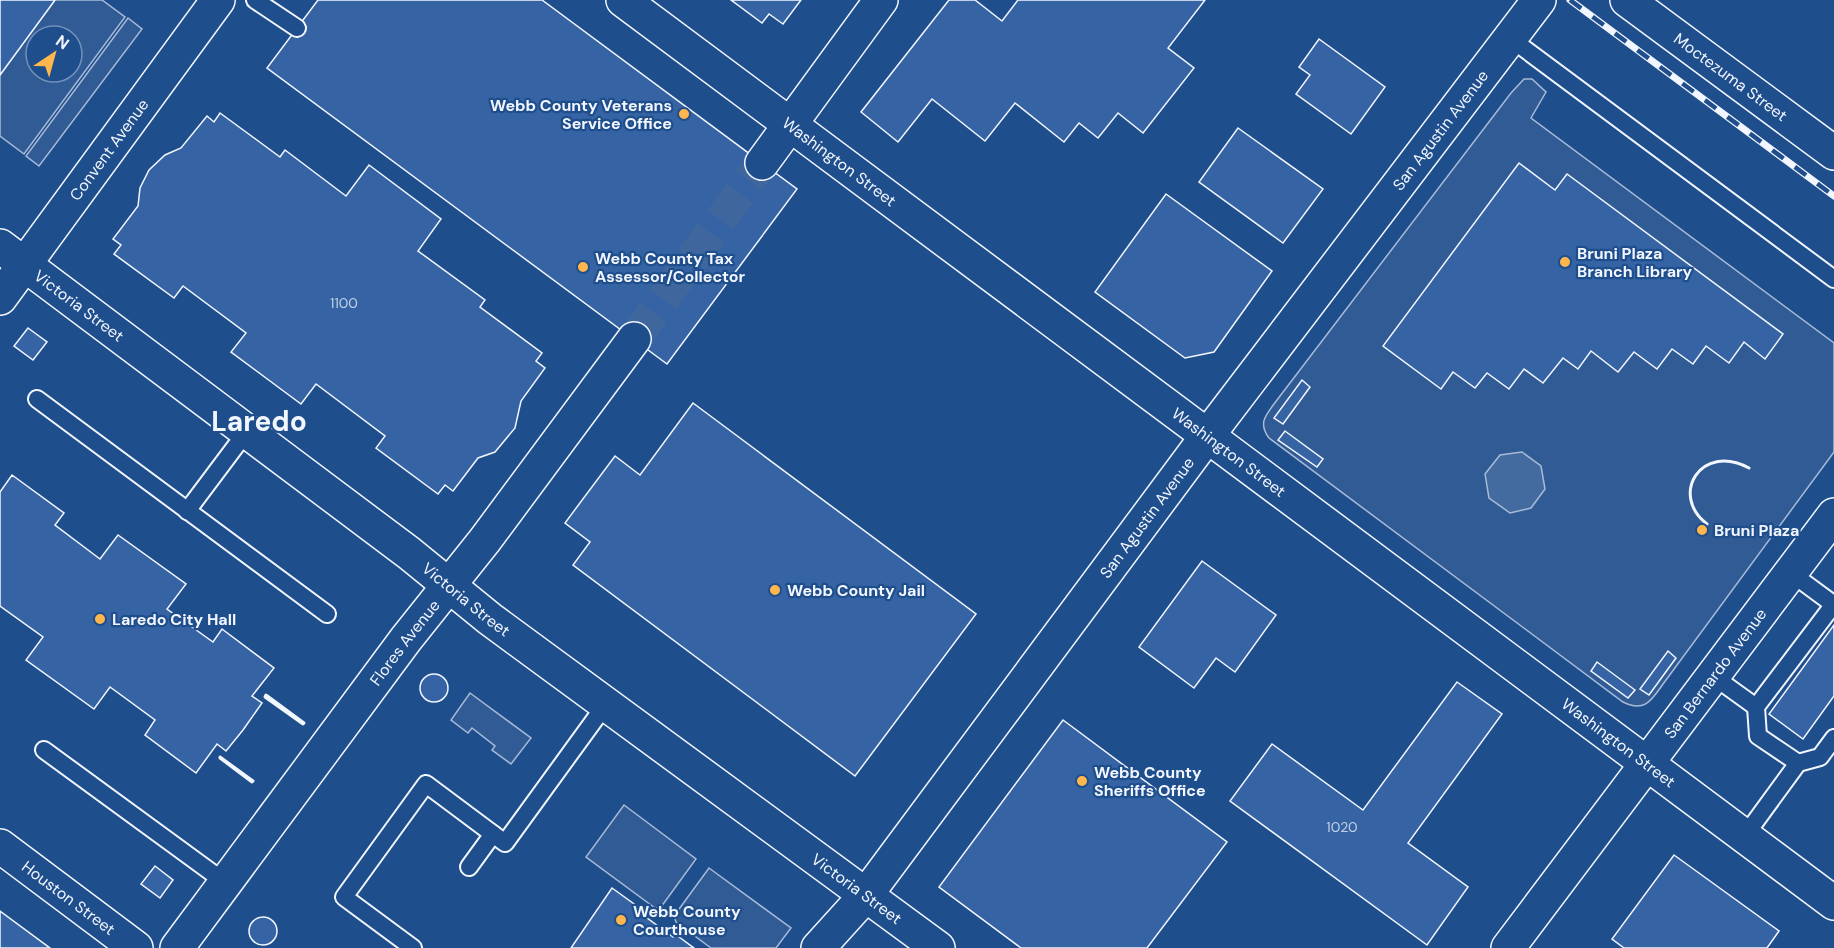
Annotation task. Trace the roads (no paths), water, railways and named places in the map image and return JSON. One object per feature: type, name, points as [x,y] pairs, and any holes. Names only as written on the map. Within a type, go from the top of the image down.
[{"type":"main road","name":"Convent Avenue","points":[[0,298],[13,255],[218,0]]},
{"type":"main road","name":"Washington Street","points":[[623,0],[790,122],[1646,765],[1834,903]]},
{"type":"main road","points":[[762,163],[880,0]]},
{"type":"main road","name":"San Agustin Avenue","points":[[818,948],[866,895],[1208,435],[1539,0]]},
{"type":"main road","name":"Moctezuma Street","points":[[1627,0],[1834,153]]},
{"type":"main road","name":"Victoria Street","points":[[13,255],[247,431],[490,619],[938,948]]},
{"type":"main road","name":"Flores Avenue","points":[[177,948],[406,639],[449,586],[633,339]]},
{"type":"main road","name":"San Bernardo Avenue","points":[[1508,948],[1834,515]]},
{"type":"main road","name":"Houston Street","points":[[0,846],[136,948]]},
{"type":"lane","points":[[255,0],[297,28]]},
{"type":"lane","points":[[1510,38],[1834,279]]},
{"type":"lane","points":[[37,399],[327,614]]},
{"type":"lane","points":[[187,511],[247,431]]},
{"type":"lane","points":[[1756,707],[1780,688],[1806,652],[1834,604],[1791,573]]},
{"type":"lane","points":[[1713,675],[1756,707],[1758,736],[1798,763]]},
{"type":"lane","points":[[413,948],[344,897],[426,784],[505,843],[606,704]]},
{"type":"lane","points":[[1744,837],[1798,763],[1820,757],[1834,738]]},
{"type":"lane","points":[[44,750],[225,883]]},
{"type":"lane","points":[[469,867],[493,834]]},
{"type":"tunnel","points":[[634,339],[762,163]]},
{"type":"railway","points":[[1570,0],[1834,196]]},
{"type":"place","name":"Webb County Veterans Service Office","points":[[684,114]]},
{"type":"place","name":"Bruni Plaza Branch Library","points":[[1565,262]]},
{"type":"place","name":"Webb County Tax Assessor/Collector","points":[[583,267]]},
{"type":"place","name":"Bruni Plaza","points":[[1702,530]]},
{"type":"place","name":"Webb County Jail","points":[[775,590]]},
{"type":"place","name":"Laredo City Hall","points":[[100,619]]},
{"type":"place","name":"Webb County Sheriffs Office","points":[[1082,781]]},
{"type":"place","name":"Webb County Courthouse","points":[[621,920]]},
{"type":"district","name":"Laredo","points":[[259,421]]}]
